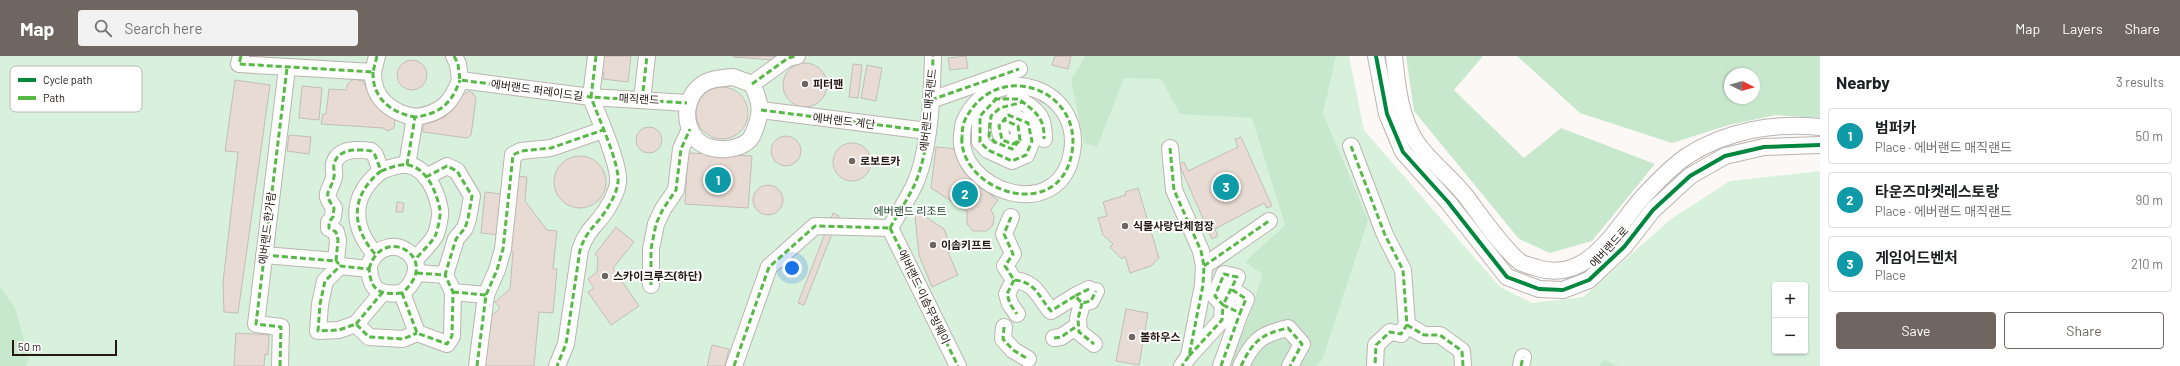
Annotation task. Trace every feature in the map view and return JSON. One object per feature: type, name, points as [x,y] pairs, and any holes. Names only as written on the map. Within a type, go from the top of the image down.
[{"type":"street","points":[[377,56],[373,72],[373,81],[378,95],[389,108],[404,115],[415,117],[427,115],[444,107],[456,93],[460,80],[458,64],[454,56]]},
{"type":"street","points":[[591,97],[596,56]]},
{"type":"street","points":[[642,100],[647,56]]},
{"type":"street","points":[[752,84],[788,58],[797,56]]},
{"type":"street","name":"에버랜드 매직랜드","points":[[890,228],[914,185],[925,152],[931,100],[933,56]]},
{"type":"street","name":"에버랜드로","points":[[1376,56],[1387,114],[1403,152],[1453,207],[1507,277],[1539,289],[1562,290],[1589,280],[1624,247],[1653,210],[1690,176],[1725,156],[1764,147],[1820,145]]},
{"type":"street","name":"에버랜드로","points":[[1394,56],[1396,84],[1404,115],[1417,143],[1461,190],[1490,228],[1521,262],[1546,270],[1568,269],[1594,256],[1612,238],[1642,198],[1686,156],[1729,135],[1775,126],[1820,127]]},
{"type":"street","points":[[240,60],[287,68],[373,72]]},
{"type":"street","name":"에버랜드 한가람","points":[[280,366],[281,327],[256,324],[287,68]]},
{"type":"street","points":[[931,100],[1019,69]]},
{"type":"street","points":[[733,77],[752,84],[758,96],[761,110],[752,137],[745,146],[732,148],[711,148],[698,141],[690,129],[687,116],[687,103],[695,90],[706,82],[716,78],[733,77]]},
{"type":"street","name":"에버랜드 퍼레이드길","points":[[460,80],[591,97],[616,164],[618,180],[615,196],[605,212],[585,236],[580,250],[566,344],[557,366]]},
{"type":"street","points":[[978,102],[992,91],[1011,85],[1025,86],[1044,92],[1057,103],[1066,116],[1072,132],[1073,150],[1069,168],[1059,180],[1046,190],[1029,195],[1011,193],[982,178],[969,165],[962,138],[964,121],[978,102],[997,98],[1019,99],[1040,116],[1044,131],[1044,139]]},
{"type":"street","name":"매직랜드","points":[[591,97],[687,103]]},
{"type":"street","points":[[997,98],[980,116],[980,142],[988,150],[1012,161],[1026,154],[1032,141],[1028,123],[1008,115],[999,126],[1002,140],[1013,144],[1020,140],[1012,149],[996,142],[989,136],[991,116],[1000,108],[1023,102]]},
{"type":"street","name":"에버랜드 계단","points":[[761,110],[927,131]]},
{"type":"street","points":[[407,165],[415,117]]},
{"type":"street","points":[[651,285],[651,249],[656,224],[663,209],[676,190],[681,149],[690,129]]},
{"type":"street","points":[[478,366],[486,295],[497,270],[503,249],[513,155],[521,151],[552,148],[603,130]]},
{"type":"street","points":[[1351,146],[1385,235],[1403,270],[1407,324],[1401,334],[1390,332],[1376,345],[1375,366]]},
{"type":"street","points":[[1170,148],[1174,190],[1201,251],[1204,266],[1203,285],[1186,361]]},
{"type":"street","points":[[381,171],[376,155],[372,150],[351,150],[337,158],[333,165],[334,176],[327,192],[327,198],[334,208],[333,217],[329,222],[329,228],[336,232],[338,240],[338,263],[325,281],[320,304],[318,331],[339,330],[356,324],[382,293]]},
{"type":"street","points":[[375,254],[365,243],[358,227],[357,210],[359,200],[366,187],[381,171],[407,165],[426,176],[441,211],[435,234],[416,267],[412,284],[402,293],[382,293],[375,288],[370,279],[368,269],[375,254],[388,246],[396,247],[409,252],[416,267],[445,275]]},
{"type":"street","points":[[356,324],[369,337],[403,339],[417,333],[447,344],[452,336],[453,292],[445,275],[456,239],[466,224],[472,196],[457,171],[447,166],[426,176]]},
{"type":"street","points":[[1011,216],[1004,234],[1013,254],[1005,266],[1014,280]]},
{"type":"street","points":[[1204,266],[1269,221]]},
{"type":"street","points":[[734,366],[769,267],[815,226],[890,228]]},
{"type":"street","name":"에버랜드 이솝무빙웨이","points":[[890,228],[958,366]]},
{"type":"street","points":[[264,255],[338,263],[368,269]]},
{"type":"street","points":[[1221,366],[1246,299],[1231,289],[1237,277],[1224,274],[1215,296],[1224,305],[1240,313]]},
{"type":"street","points":[[1014,280],[1024,281],[1034,287],[1041,300],[1051,311],[1085,295],[1077,326],[1079,332],[1094,344]]},
{"type":"street","points":[[1014,280],[1007,294],[1010,304],[1017,314]]},
{"type":"street","points":[[453,292],[486,295]]},
{"type":"street","points":[[402,293],[417,333]]},
{"type":"street","points":[[1186,361],[1222,320],[1224,305]]},
{"type":"street","points":[[1407,324],[1424,335],[1440,335],[1462,351],[1463,366]]},
{"type":"street","points":[[1054,338],[1061,337],[1077,326]]},
{"type":"street","points":[[1004,327],[1003,339],[1013,350],[1028,358]]},
{"type":"street","points":[[1241,366],[1250,346],[1268,332],[1288,328],[1302,344],[1290,366]]},
{"type":"green space","name":"에버랜드 리조트","points":[[0,56],[1349,56],[1364,130],[1500,287],[1532,303],[1583,297],[1671,219],[1730,181],[1820,171],[1820,366],[0,366]]},
{"type":"green space","points":[[1085,56],[1336,56],[1323,113],[1368,220],[1323,358],[1316,366],[1214,366],[1249,318],[1262,274],[1245,262],[1285,225],[1252,118],[1180,114],[1161,79],[1124,78],[1097,147],[1084,143],[1071,80]]},
{"type":"green space","points":[[1406,56],[1483,56],[1454,90],[1524,158],[1561,128],[1655,164],[1592,241],[1550,253],[1519,239],[1414,111]]},
{"type":"green space","points":[[1517,56],[1820,56],[1820,118],[1776,115],[1729,125],[1672,143],[1580,113]]},
{"type":"green space","points":[[0,287],[15,308],[29,357],[26,366],[0,366]]},
{"type":"green space","points":[[1604,359],[1617,366],[1599,366]]},
{"type":"building","points":[[602,56],[631,56],[628,82],[603,79],[604,73],[600,72]]},
{"type":"building","points":[[774,56],[774,60],[733,57]]},
{"type":"building","points":[[966,56],[968,68],[950,70],[948,58]]},
{"type":"building","points":[[1055,56],[1071,56],[1068,69],[1052,65]]},
{"type":"building","points":[[412,60],[423,64],[427,75],[423,86],[412,90],[401,86],[397,75],[401,64]]},
{"type":"building","name":"피터팬","points":[[805,63],[817,67],[823,73],[827,85],[823,97],[817,103],[805,107],[793,103],[787,97],[783,85],[787,73],[793,67]]},
{"type":"building","points":[[853,64],[862,65],[858,98],[849,97]]},
{"type":"building","points":[[867,65],[882,68],[876,101],[861,98]]},
{"type":"building","points":[[354,79],[363,81],[377,107],[395,120],[394,128],[388,131],[383,128],[321,124],[323,114],[326,114],[329,89],[346,90],[348,83]]},
{"type":"building","points":[[235,80],[270,85],[238,313],[224,312],[223,282],[238,152],[225,151]]},
{"type":"building","points":[[302,86],[322,88],[319,120],[299,118]]},
{"type":"building","points":[[717,87],[727,87],[741,94],[748,108],[748,118],[741,132],[727,139],[717,139],[707,135],[700,128],[696,118],[696,108],[700,98],[707,91]]},
{"type":"building","points":[[469,91],[473,93],[476,99],[471,135],[467,138],[423,132],[423,124],[443,118],[454,109],[460,97]]},
{"type":"building","points":[[649,127],[658,131],[662,140],[658,149],[649,153],[640,149],[636,140],[640,131]]},
{"type":"building","points":[[289,135],[311,137],[309,154],[287,151]]},
{"type":"building","points":[[786,136],[796,141],[801,151],[796,161],[786,166],[776,161],[771,151],[776,141]]},
{"type":"building","points":[[1241,137],[1272,206],[1267,208],[1264,203],[1215,229],[1218,236],[1212,239],[1179,164],[1184,162],[1188,171],[1238,147],[1235,139]]},
{"type":"building","name":"로보트카","points":[[852,143],[862,146],[868,152],[871,162],[868,172],[862,178],[852,181],[842,178],[836,172],[833,162],[836,152],[842,146]]},
{"type":"building","points":[[936,147],[958,149],[973,182],[998,200],[991,210],[994,216],[993,225],[987,231],[973,231],[967,224],[967,211],[931,188]]},
{"type":"building","points":[[688,153],[752,156],[748,208],[685,204]]},
{"type":"building","points":[[575,156],[585,156],[594,160],[602,168],[606,177],[606,187],[602,196],[594,204],[585,208],[575,208],[566,204],[558,196],[554,187],[554,177],[558,168],[566,160]]},
{"type":"building","points":[[504,175],[527,177],[525,201],[547,230],[557,231],[553,269],[557,269],[553,313],[539,312],[534,366],[484,366],[489,318],[500,308],[495,302],[510,289],[513,252],[499,235],[481,233],[485,192],[502,194]]},
{"type":"building","points":[[768,185],[779,189],[783,200],[779,211],[768,215],[757,211],[753,200],[757,189]]},
{"type":"building","name":"식물사랑단체험장","points":[[1138,188],[1159,258],[1151,266],[1130,273],[1125,256],[1122,259],[1110,247],[1113,244],[1103,235],[1098,218],[1107,216],[1103,202],[1126,195],[1125,192]]},
{"type":"building","points":[[397,202],[404,203],[403,212],[396,212]]},
{"type":"building","name":"이솝키프트","points":[[917,211],[944,229],[949,241],[947,250],[958,275],[932,287],[919,255],[915,216]]},
{"type":"building","points":[[833,213],[839,216],[804,305],[798,303]]},
{"type":"building","name":"스카이크루즈(하단)","points":[[616,227],[634,242],[613,268],[639,306],[611,325],[588,292],[594,288],[588,279],[597,272],[598,257],[595,254]]},
{"type":"building","name":"볼하우스","points":[[1126,309],[1148,313],[1139,365],[1116,361]]},
{"type":"building","points":[[236,333],[269,335],[268,355],[265,354],[264,366],[234,366]]},
{"type":"building","points":[[712,345],[729,349],[725,366],[707,366]]},
{"type":"marked path","points":[[241,56],[239,64],[373,72],[377,56]]},
{"type":"marked path","points":[[454,56],[458,64],[460,80],[591,97],[616,164],[618,174],[617,189],[610,204],[589,231],[580,250],[566,344],[557,366]]},
{"type":"marked path","points":[[596,56],[591,97],[687,103]]},
{"type":"marked path","points":[[642,100],[647,56]]},
{"type":"marked path","points":[[752,84],[788,58],[797,56]]},
{"type":"marked path","points":[[890,228],[914,186],[924,156],[931,105],[933,56]]},
{"type":"marked path","points":[[280,366],[281,327],[256,324],[287,68]]},
{"type":"marked path","points":[[931,100],[1019,69]]},
{"type":"marked path","points":[[373,72],[376,89],[385,103],[398,112],[415,117]]},
{"type":"marked path","points":[[407,165],[415,117],[431,113],[444,106],[453,95],[460,80]]},
{"type":"marked path","points":[[962,134],[965,154],[975,171],[991,184],[1010,192],[1030,194],[1049,188],[1064,175],[1072,152],[1072,130],[1064,112],[1051,98],[1034,89],[1015,86],[996,90],[979,101],[965,120],[962,133],[962,136],[962,141]]},
{"type":"marked path","points":[[997,98],[980,116],[980,142],[988,150],[1012,161],[1026,155],[1032,141],[1028,123],[1008,115],[999,126],[1002,140],[1013,144],[1020,140],[1018,126],[1004,120]]},
{"type":"marked path","points":[[994,99],[1019,99],[1038,115],[1043,125],[1044,139]]},
{"type":"marked path","points":[[1019,141],[1012,149],[995,142],[989,136],[991,116],[1000,108],[1023,102]]},
{"type":"marked path","points":[[761,110],[927,131]]},
{"type":"marked path","points":[[651,285],[651,249],[656,224],[663,209],[676,190],[681,149],[690,129]]},
{"type":"marked path","points":[[477,366],[486,295],[497,270],[503,249],[513,155],[521,151],[551,148],[603,130]]},
{"type":"marked path","points":[[1351,146],[1385,235],[1403,270],[1407,325],[1401,334],[1390,332],[1376,345],[1375,366]]},
{"type":"marked path","points":[[1170,148],[1174,190],[1201,251],[1204,266],[1203,285],[1189,356],[1182,366]]},
{"type":"marked path","points":[[336,261],[338,240],[336,232],[329,228],[329,222],[333,217],[334,208],[328,198],[328,192],[334,177],[334,166],[336,159],[344,152],[349,151],[371,151],[375,155],[381,171],[371,180],[364,190],[359,200],[357,211],[361,232],[375,254]]},
{"type":"marked path","points":[[381,171],[401,165],[415,167],[426,176],[434,189],[439,203],[440,212],[436,234],[415,260]]},
{"type":"marked path","points":[[417,273],[445,275],[456,239],[465,228],[472,196],[457,171],[447,166],[426,177]]},
{"type":"marked path","points":[[1011,217],[1004,234],[1013,254],[1005,266],[1014,280],[1021,281],[1032,287],[1051,311],[1075,296]]},
{"type":"marked path","points":[[1204,266],[1269,221]]},
{"type":"marked path","points":[[734,366],[769,267],[815,226],[890,228]]},
{"type":"marked path","points":[[890,228],[958,366]]},
{"type":"marked path","points":[[369,269],[376,255],[386,248],[396,247],[406,250],[413,258],[416,268],[413,280],[402,293]]},
{"type":"marked path","points":[[264,255],[336,261],[339,264]]},
{"type":"marked path","points":[[402,293],[388,293],[378,290],[372,283],[369,269],[340,266],[325,281],[320,304],[318,331],[339,330],[356,324],[369,337],[403,339],[417,333]]},
{"type":"marked path","points":[[1189,356],[1222,320],[1223,305],[1215,296],[1224,274],[1237,277],[1223,305],[1240,313],[1246,299],[1231,289]]},
{"type":"marked path","points":[[402,293],[417,333],[447,344],[452,336],[453,292],[445,275]]},
{"type":"marked path","points":[[1014,280],[1007,294],[1010,304],[1017,314]]},
{"type":"marked path","points":[[1089,289],[1075,296],[1082,303],[1091,301],[1096,291]]},
{"type":"marked path","points":[[453,292],[486,295]]},
{"type":"marked path","points":[[356,324],[382,293]]},
{"type":"marked path","points":[[1082,303],[1078,319],[1079,332],[1094,344]]},
{"type":"marked path","points":[[1221,366],[1240,313]]},
{"type":"marked path","points":[[1407,325],[1424,335],[1440,335],[1462,351],[1463,366]]},
{"type":"marked path","points":[[1054,338],[1061,337],[1077,326]]},
{"type":"marked path","points":[[1004,327],[1003,339],[1013,350],[1028,359]]},
{"type":"marked path","points":[[1241,366],[1245,357],[1259,340],[1271,333],[1288,328],[1302,344],[1290,366]]},
{"type":"marked path","points":[[1521,366],[1523,357]]},
{"type":"cycle path","points":[[1376,56],[1387,114],[1403,152],[1448,202],[1507,277],[1539,289],[1563,290],[1589,280],[1624,247],[1653,210],[1690,176],[1725,156],[1764,147],[1820,145]]},
{"type":"place","name":"피터팬","points":[[805,84]]},
{"type":"place","name":"로보트카","points":[[852,161]]},
{"type":"place","name":"범퍼카","points":[[718,180]]},
{"type":"place","name":"게임어드벤처","points":[[1226,187]]},
{"type":"place","name":"타운즈마켓레스토랑","points":[[965,194]]},
{"type":"place","name":"식물사랑단체험장","points":[[1125,226]]},
{"type":"place","name":"이솝키프트","points":[[933,245]]},
{"type":"place","name":"스카이크루즈(하단)","points":[[605,276]]},
{"type":"place","name":"볼하우스","points":[[1132,337]]}]
